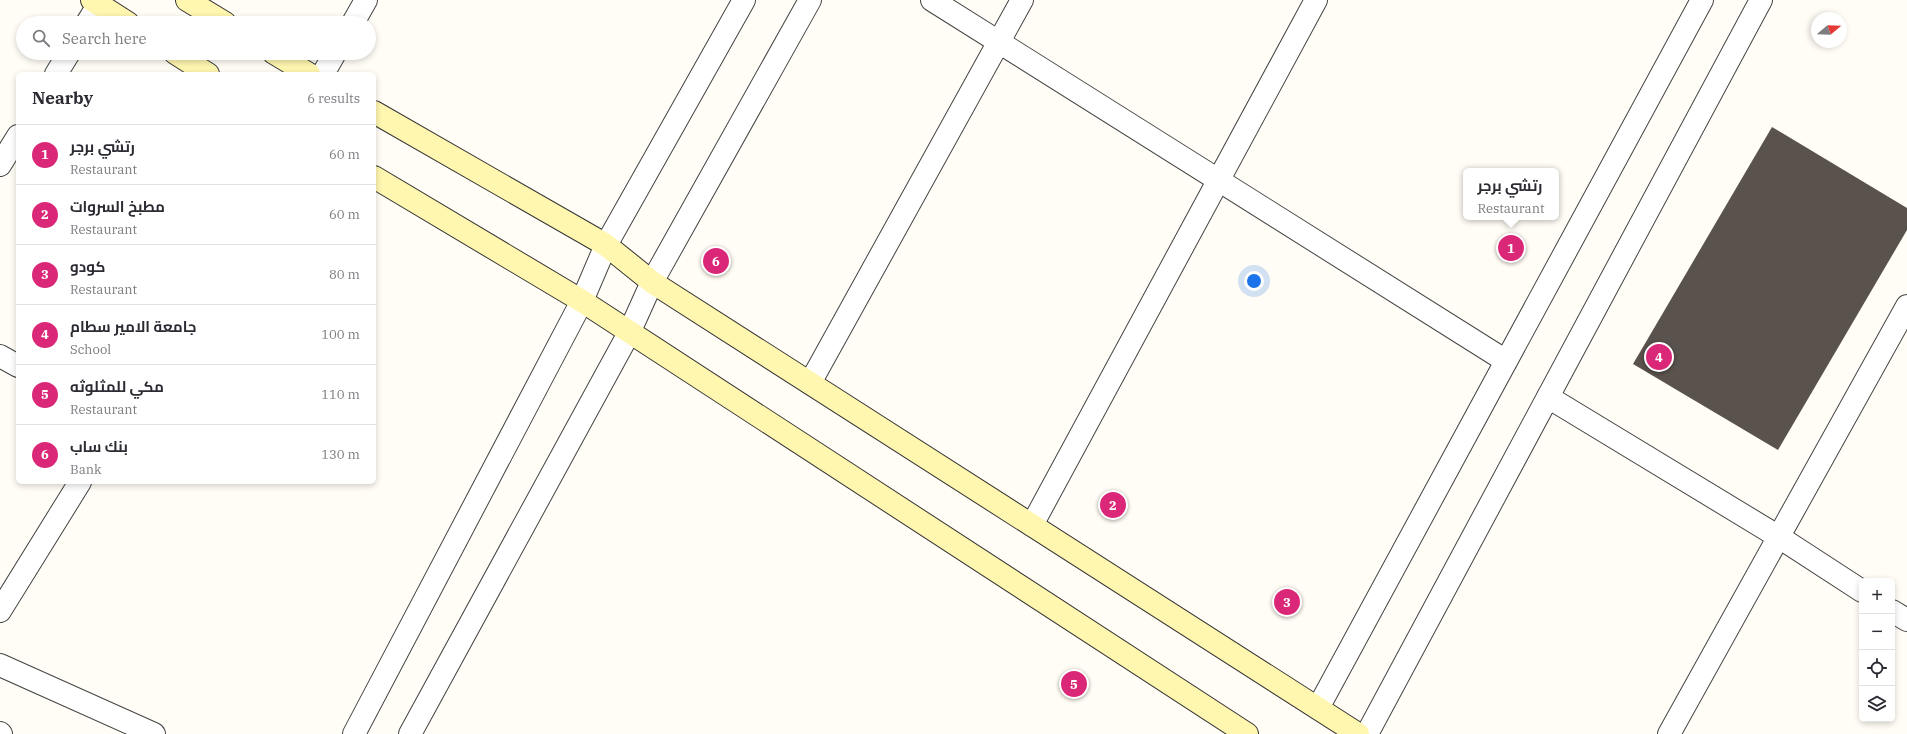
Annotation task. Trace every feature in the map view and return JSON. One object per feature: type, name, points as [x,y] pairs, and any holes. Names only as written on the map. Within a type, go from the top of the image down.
[{"type":"main road","points":[[187,0],[213,16]]},
{"type":"main road","points":[[96,2],[117,16]]},
{"type":"main road","points":[[186,60],[205,72]]},
{"type":"main road","points":[[286,60],[306,72]]},
{"type":"main road","points":[[376,113],[606,245],[652,282],[1358,734]]},
{"type":"main road","points":[[376,178],[582,301],[1247,734]]},
{"type":"street","points":[[357,16],[366,0]]},
{"type":"street","points":[[354,734],[582,301],[606,245],[744,0]]},
{"type":"street","points":[[410,734],[629,333],[652,282],[810,0]]},
{"type":"street","points":[[932,0],[1506,361]]},
{"type":"street","points":[[810,383],[1022,0]]},
{"type":"street","points":[[1032,525],[1316,0]]},
{"type":"street","points":[[1318,708],[1702,0]]},
{"type":"street","points":[[1367,734],[1761,0]]},
{"type":"street","points":[[90,16],[96,2]]},
{"type":"street","points":[[57,72],[65,60]]},
{"type":"street","points":[[324,72],[332,60]]},
{"type":"street","points":[[0,165],[16,139]]},
{"type":"street","points":[[1669,734],[1905,315]]},
{"type":"street","points":[[0,356],[16,365]]},
{"type":"street","points":[[1548,397],[1779,537],[1859,589]]},
{"type":"street","points":[[0,611],[79,484]]},
{"type":"street","points":[[1895,613],[1907,620]]},
{"type":"street","points":[[0,665],[154,734]]},
{"type":"building","points":[[1772,127],[1907,208],[1907,230],[1778,450],[1633,364]]},
{"type":"place","name":"رتشي برجر","points":[[1511,248]]},
{"type":"place","name":"بنك ساب","points":[[716,261]]},
{"type":"place","name":"جامعة الامير سطام","points":[[1659,357]]},
{"type":"place","name":"مطبخ السروات","points":[[1113,505]]},
{"type":"place","name":"كودو","points":[[1287,602]]},
{"type":"place","name":"مكي للمثلوثه","points":[[1074,684]]}]
